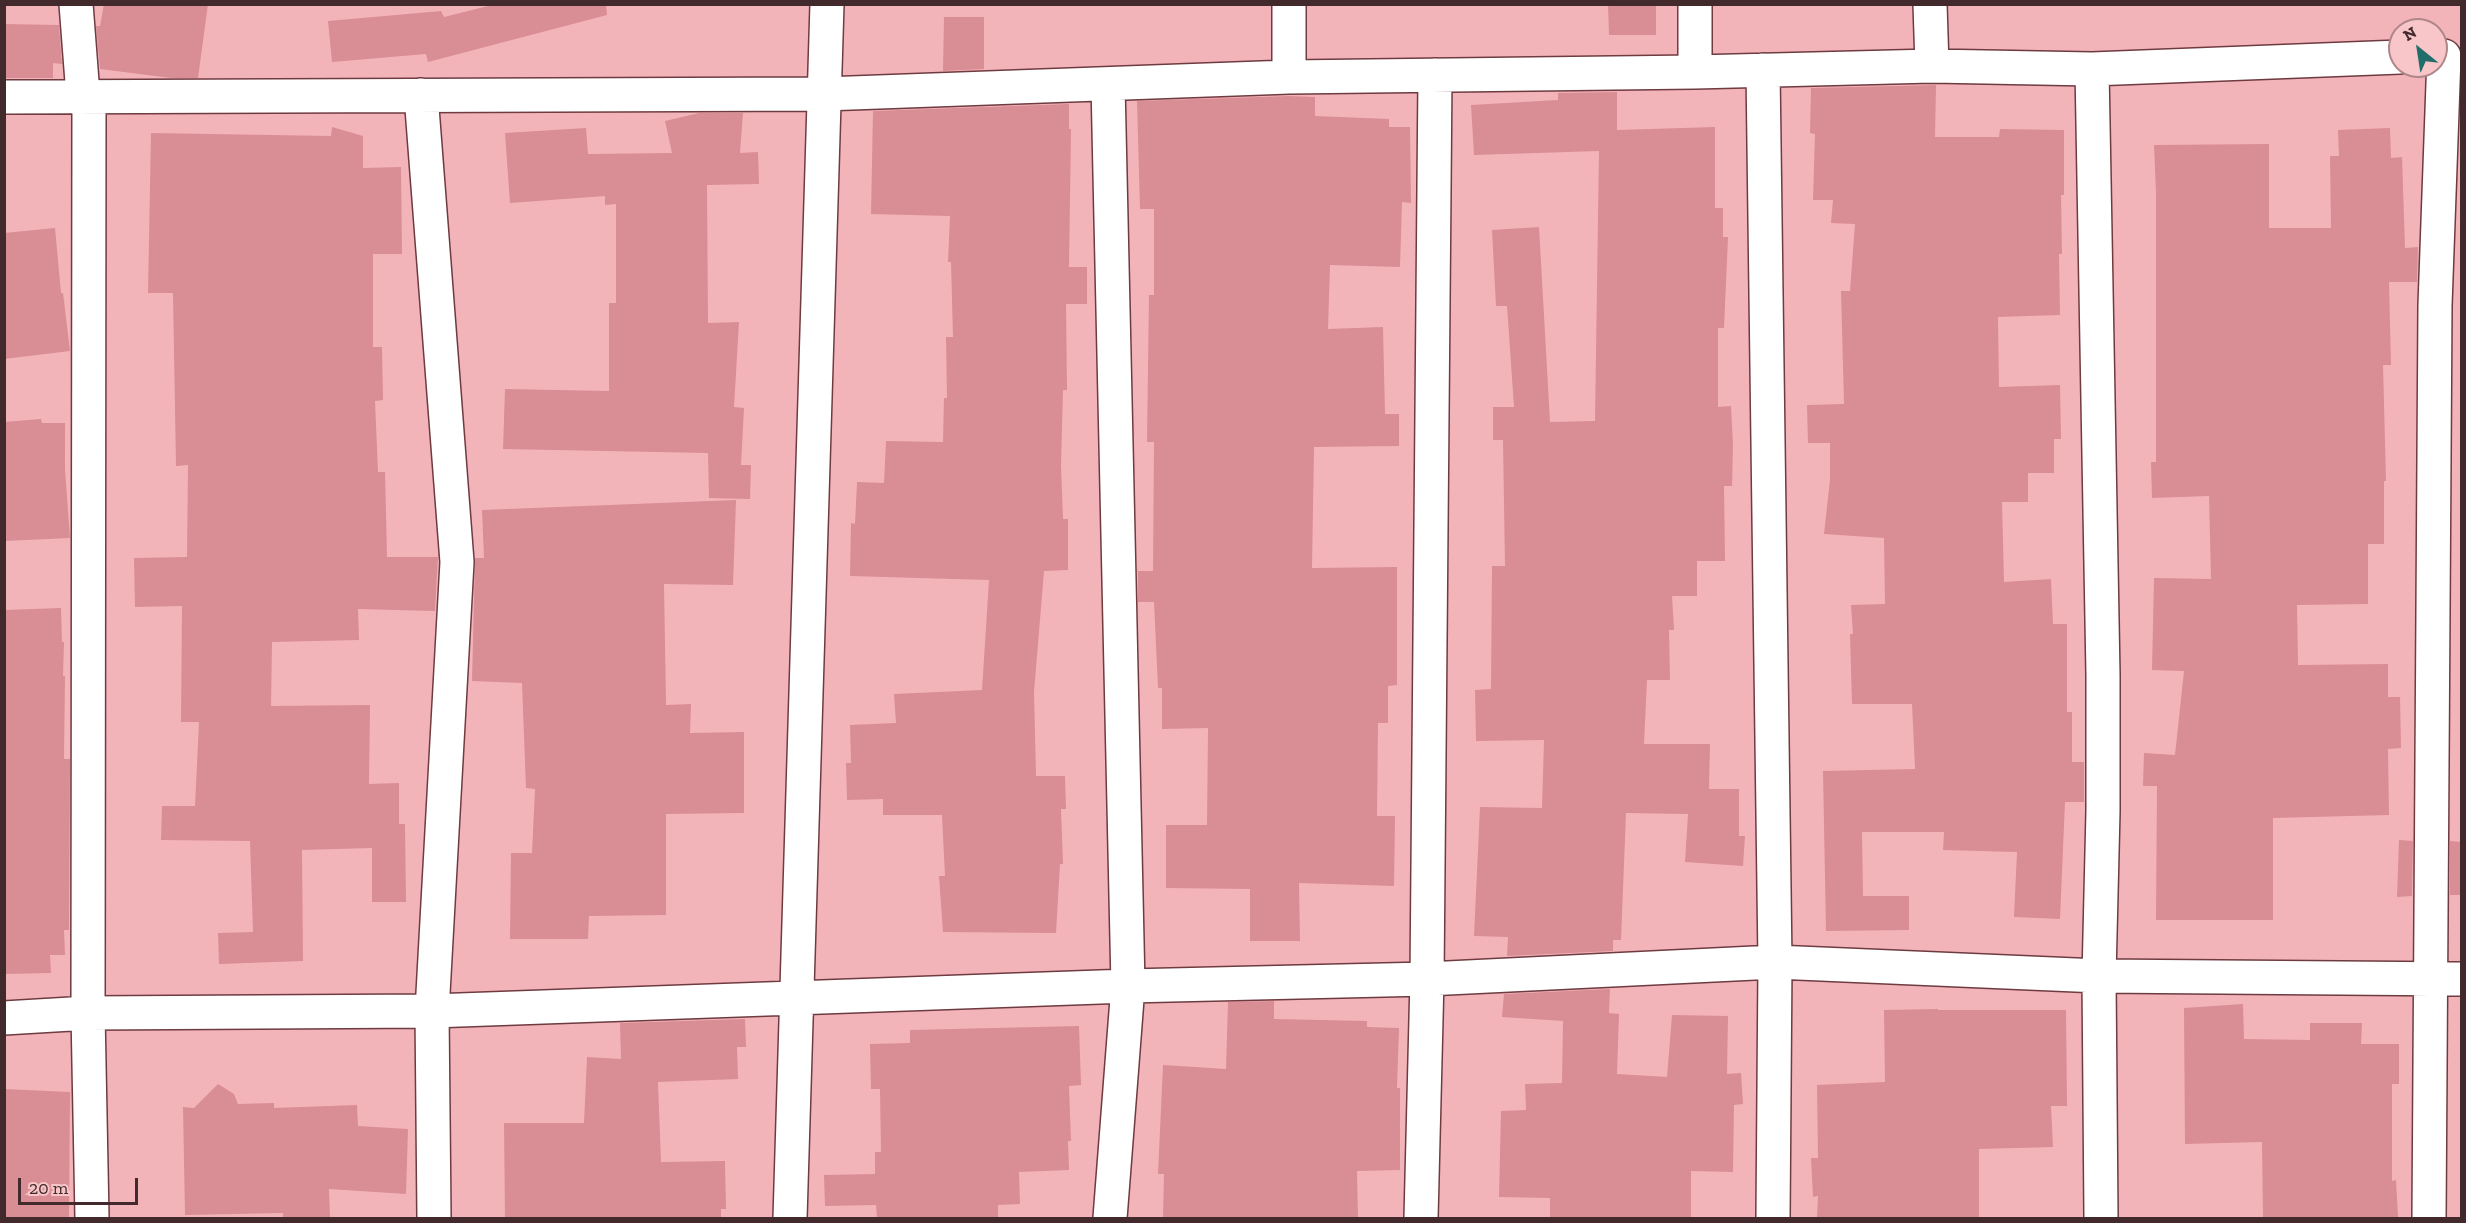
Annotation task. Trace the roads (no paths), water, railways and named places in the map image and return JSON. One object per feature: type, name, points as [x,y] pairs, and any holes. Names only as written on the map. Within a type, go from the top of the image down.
[{"type":"street","points":[[76,4],[86,97],[87,1013],[92,1218]]},
{"type":"street","points":[[790,1218],[827,4]]},
{"type":"street","points":[[1289,4],[1289,77]]},
{"type":"street","points":[[1695,4],[1695,72]]},
{"type":"street","points":[[1930,4],[1932,66]]},
{"type":"street","points":[[4,97],[824,94],[1289,77],[1695,72],[1932,66],[2092,69],[2388,57]]},
{"type":"street","points":[[2092,69],[2103,675],[2103,811],[2099,976],[2102,1218]]},
{"type":"street","points":[[1764,70],[1775,962],[1773,1218]]},
{"type":"street","points":[[1421,1218],[1426,979],[1435,75]]},
{"type":"street","points":[[2429,1218],[2446,979],[2435,305],[2446,78]]},
{"type":"street","points":[[1108,84],[1128,986],[1110,1218]]},
{"type":"street","points":[[421,95],[457,562],[432,1011],[434,1218]]},
{"type":"street","points":[[4,1018],[87,1013],[432,1011],[1128,986],[1426,979],[1775,962],[2099,976],[2446,979]]}]
